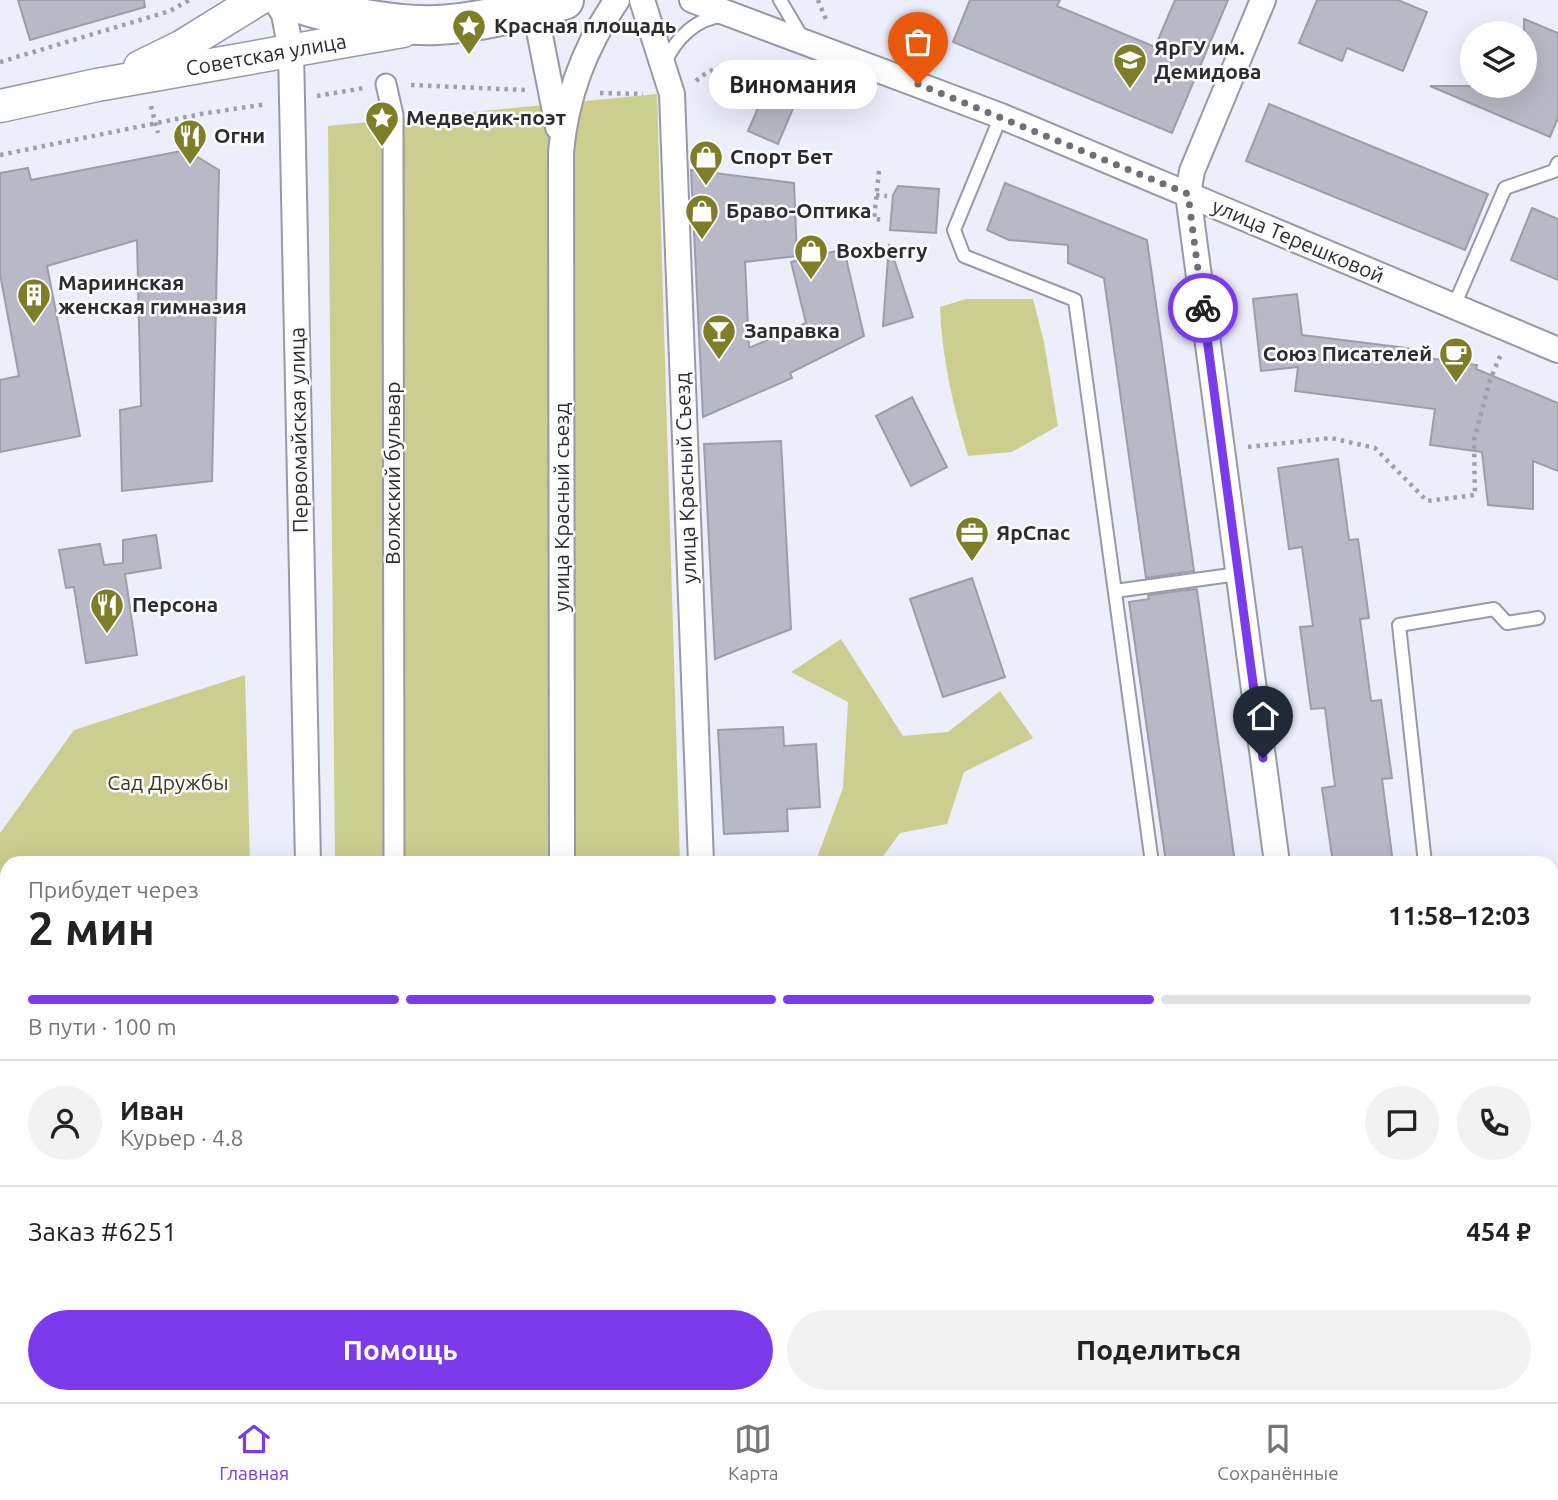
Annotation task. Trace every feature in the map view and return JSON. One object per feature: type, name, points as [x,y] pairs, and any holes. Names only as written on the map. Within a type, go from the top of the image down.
[{"type":"main road","points":[[289,0],[314,9],[359,17],[436,25],[544,3]]},
{"type":"street","name":"Советская улица","points":[[97,85],[181,47],[257,0]]},
{"type":"street","name":"Первомайская улица","points":[[275,0],[284,13],[291,51],[308,856]]},
{"type":"street","points":[[563,91],[617,0]]},
{"type":"street","points":[[642,0],[671,95]]},
{"type":"street","points":[[692,0],[803,39]]},
{"type":"street","points":[[1263,0],[1192,172],[1188,194],[1276,856]]},
{"type":"street","points":[[544,3],[563,91]]},
{"type":"street","name":"Советская улица","points":[[0,106],[97,85],[436,25]]},
{"type":"street","name":"улица Терешковой","points":[[803,39],[1001,116],[1558,350]]},
{"type":"street","name":"Волжский бульвар","points":[[386,85],[393,115],[394,856]]},
{"type":"street","name":"улица Красный съезд","points":[[562,856],[563,91]]},
{"type":"street","name":"улица Красный Съезд","points":[[671,95],[701,856]]},
{"type":"lane","points":[[779,0],[803,39]]},
{"type":"lane","points":[[789,0],[790,16]]},
{"type":"lane","points":[[664,67],[670,51],[694,27],[718,16],[737,16]]},
{"type":"lane","points":[[1001,116],[954,230],[964,256],[1075,300],[1151,856]]},
{"type":"lane","points":[[1454,306],[1506,188],[1554,171],[1558,163]]},
{"type":"lane","points":[[1115,591],[1238,574]]},
{"type":"lane","points":[[1424,856],[1399,625],[1494,610],[1507,622],[1538,618]]},
{"type":"path","points":[[0,62],[170,11],[189,0]]},
{"type":"path","points":[[0,155],[201,114],[386,85],[681,95],[705,72],[737,62],[797,72]]},
{"type":"path","points":[[879,171],[874,219],[885,220]]},
{"type":"path","points":[[876,195],[887,195]]},
{"type":"path","points":[[1222,449],[1331,438],[1375,448],[1427,501],[1475,495],[1474,440],[1490,380],[1511,330]]},
{"type":"green space","points":[[657,94],[680,856],[335,856],[328,126]]},
{"type":"green space","points":[[966,299],[1033,299],[1044,342],[1058,426],[1012,452],[968,456],[949,382],[940,307]]},
{"type":"green space","points":[[841,639],[903,736],[948,732],[1000,691],[1033,738],[964,772],[947,824],[900,833],[883,856],[818,856],[843,788],[848,702],[791,672]]},
{"type":"green space","name":"Сад Дружбы","points":[[245,675],[250,856],[0,856],[0,833],[74,730]]},
{"type":"building","points":[[18,0],[144,0],[145,7],[30,40]]},
{"type":"building","name":"ЯрГУ им. Демидова","points":[[970,0],[1060,0],[1057,6],[1155,47],[1175,0],[1228,0],[1172,133],[953,42]]},
{"type":"building","points":[[1317,0],[1398,0],[1427,12],[1403,71],[1347,48],[1342,61],[1299,43]]},
{"type":"building","points":[[1537,24],[1558,33],[1558,118],[1550,137],[1430,86],[1460,86],[1460,98],[1537,98]]},
{"type":"building","points":[[770,80],[800,92],[778,144],[748,131]]},
{"type":"building","points":[[1269,104],[1488,194],[1465,250],[1246,161]]},
{"type":"building","points":[[186,150],[219,170],[212,481],[122,491],[120,410],[141,406],[137,240],[47,266],[80,436],[0,452],[0,380],[19,376],[0,274],[0,173],[28,168],[31,180]]},
{"type":"building","points":[[691,170],[794,183],[797,256],[745,262],[749,348],[806,323],[791,262],[844,249],[864,336],[790,373],[792,378],[703,417]]},
{"type":"building","points":[[1005,183],[1147,240],[1194,571],[1146,578],[1104,278],[1068,263],[1068,245],[1009,240],[987,230]]},
{"type":"building","points":[[898,186],[939,189],[936,233],[890,230],[893,195]]},
{"type":"building","points":[[1532,208],[1558,219],[1558,280],[1511,260]]},
{"type":"building","points":[[889,244],[913,317],[883,326]]},
{"type":"building","points":[[1297,294],[1302,335],[1408,348],[1407,355],[1477,365],[1476,369],[1558,403],[1558,471],[1533,461],[1533,509],[1488,505],[1482,452],[1430,445],[1435,409],[1295,391],[1298,367],[1261,371],[1253,299]]},
{"type":"building","points":[[912,397],[947,467],[911,486],[876,416]]},
{"type":"building","points":[[781,441],[791,629],[715,659],[704,444]]},
{"type":"building","points":[[1338,459],[1349,540],[1358,539],[1369,618],[1360,619],[1371,701],[1381,700],[1392,778],[1382,779],[1392,856],[1332,856],[1322,788],[1335,786],[1325,708],[1311,709],[1300,627],[1313,626],[1302,547],[1289,549],[1278,468]]},
{"type":"building","points":[[156,535],[161,568],[125,574],[137,655],[86,663],[74,587],[66,588],[59,550],[100,544],[104,565],[123,563],[123,540]]},
{"type":"building","points":[[972,578],[1005,677],[943,697],[910,599]]},
{"type":"building","points":[[1197,590],[1234,856],[1165,856],[1129,602],[1149,599],[1148,595]]},
{"type":"building","points":[[783,727],[784,746],[816,744],[820,807],[787,809],[788,831],[724,834],[718,730]]},
{"type":"way so far","points":[[918,84],[1188,194],[1203,308]]},
{"type":"place","name":"Красная площадь","points":[[469,56]]},
{"type":"place","name":"Виномания","points":[[918,84]]},
{"type":"place","name":"ЯрГУ им. Демидова","points":[[1130,90]]},
{"type":"place","name":"Медведик-поэт","points":[[382,148]]},
{"type":"place","name":"Огни","points":[[190,166]]},
{"type":"place","name":"Спорт Бет","points":[[706,187]]},
{"type":"place","name":"Браво-Оптика","points":[[702,241]]},
{"type":"place","name":"Boxberry","points":[[811,281]]},
{"type":"place","name":"Мариинская женская гимназия","points":[[34,325]]},
{"type":"place","name":"Заправка","points":[[719,361]]},
{"type":"place","name":"Союз Писателей","points":[[1456,384]]},
{"type":"place","name":"ЯрСпас","points":[[972,563]]},
{"type":"place","name":"Персона","points":[[107,635]]},
{"type":"route","points":[[1203,308],[1263,758]]}]
